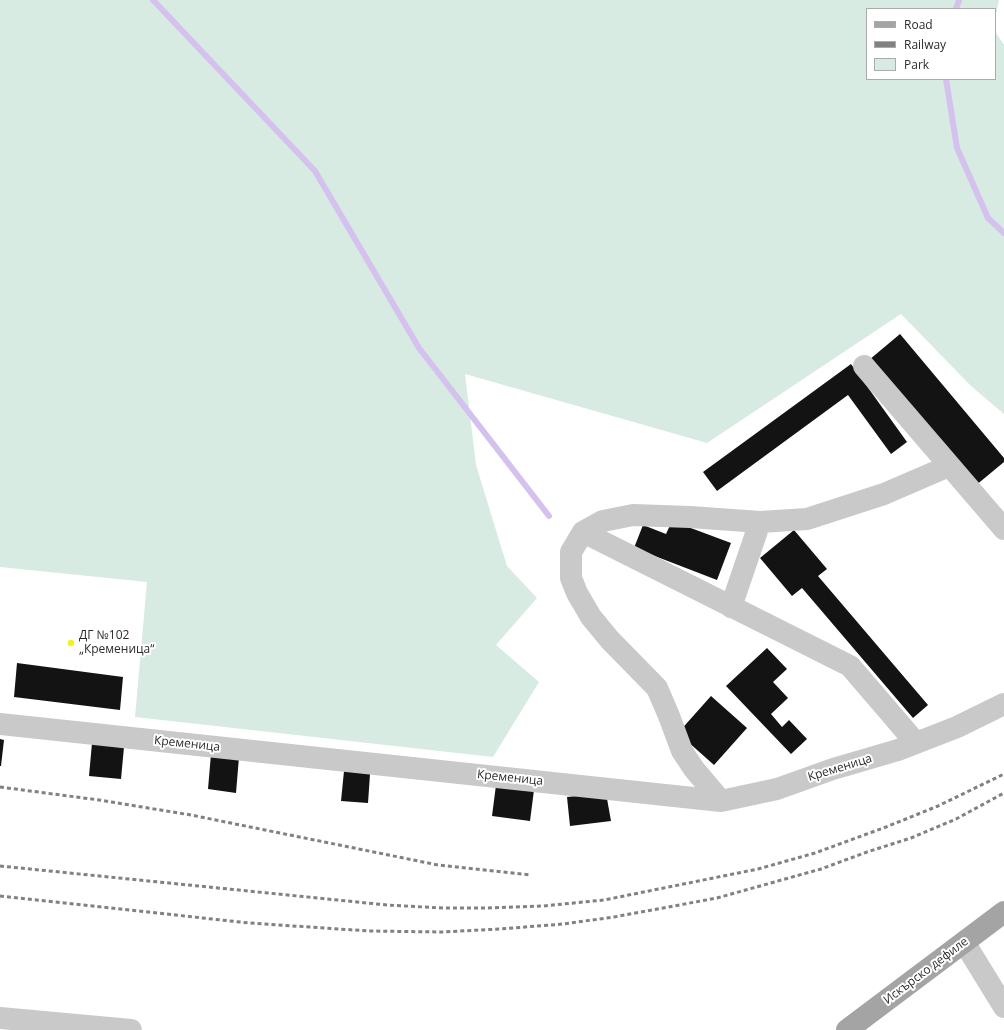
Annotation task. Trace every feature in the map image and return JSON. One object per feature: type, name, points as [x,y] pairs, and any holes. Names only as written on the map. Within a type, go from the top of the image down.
[{"type":"main road","name":"Искърско дефиле","points":[[847,1030],[1004,912]]},
{"type":"street","points":[[864,366],[1004,529]]},
{"type":"street","points":[[721,801],[694,769],[682,751],[669,716],[656,688],[610,640],[591,617],[577,593],[571,578],[571,552],[583,532],[603,520],[633,515],[760,522],[807,519],[884,494],[949,466]]},
{"type":"street","points":[[731,607],[760,522]]},
{"type":"street","points":[[583,532],[850,666],[916,743]]},
{"type":"street","name":"Кременица","points":[[0,724],[721,801],[777,789],[834,769],[898,750],[957,727],[1004,704]]},
{"type":"street","points":[[964,942],[1004,1007]]},
{"type":"street","points":[[0,1018],[72,1027],[131,1030]]},
{"type":"green space","points":[[0,0],[999,0],[996,14],[996,8],[866,8],[866,80],[996,80],[996,33],[1004,45],[1004,414],[971,386],[901,314],[707,443],[465,374],[476,465],[507,566],[537,598],[496,645],[539,682],[493,757],[135,717],[147,582],[0,567]]},
{"type":"building","points":[[900,334],[1004,458],[1004,462],[975,486],[869,360]]},
{"type":"building","points":[[851,364],[907,442],[891,454],[848,395],[717,491],[703,472]]},
{"type":"building","points":[[672,521],[731,543],[717,580],[634,548],[643,525],[666,534]]},
{"type":"building","points":[[794,530],[827,569],[818,576],[928,705],[913,718],[802,588],[792,596],[760,558]]},
{"type":"building","points":[[767,648],[787,669],[773,682],[788,698],[771,714],[782,727],[789,720],[807,739],[791,754],[726,686]]},
{"type":"building","points":[[17,663],[123,677],[120,710],[14,697]]},
{"type":"building","points":[[711,696],[747,728],[714,765],[678,733]]},
{"type":"building","points":[[0,739],[4,740],[1,766],[0,766]]},
{"type":"building","points":[[92,743],[124,747],[121,779],[89,776]]},
{"type":"building","points":[[211,754],[239,757],[236,793],[208,789]]},
{"type":"building","points":[[344,771],[370,774],[368,803],[341,801]]},
{"type":"building","points":[[496,785],[534,790],[530,821],[492,816]]},
{"type":"building","points":[[606,793],[611,821],[570,826],[567,797]]},
{"type":"waterway","points":[[153,0],[315,171],[419,348],[549,516]]},
{"type":"waterway","points":[[956,8],[959,0]]},
{"type":"waterway","points":[[946,80],[957,148],[988,218],[1004,233]]},
{"type":"railway","points":[[0,866],[387,905],[443,908],[543,906],[604,900],[758,869],[815,853],[938,806],[1004,774]]},
{"type":"railway","points":[[0,787],[99,800],[191,815],[438,865],[531,875]]},
{"type":"railway","points":[[0,896],[249,923],[369,931],[442,932],[563,924],[614,917],[717,898],[821,869],[911,838],[956,819],[1004,793]]},
{"type":"place","name":"ДГ №102 „Кременица“","points":[[71,643]]}]
